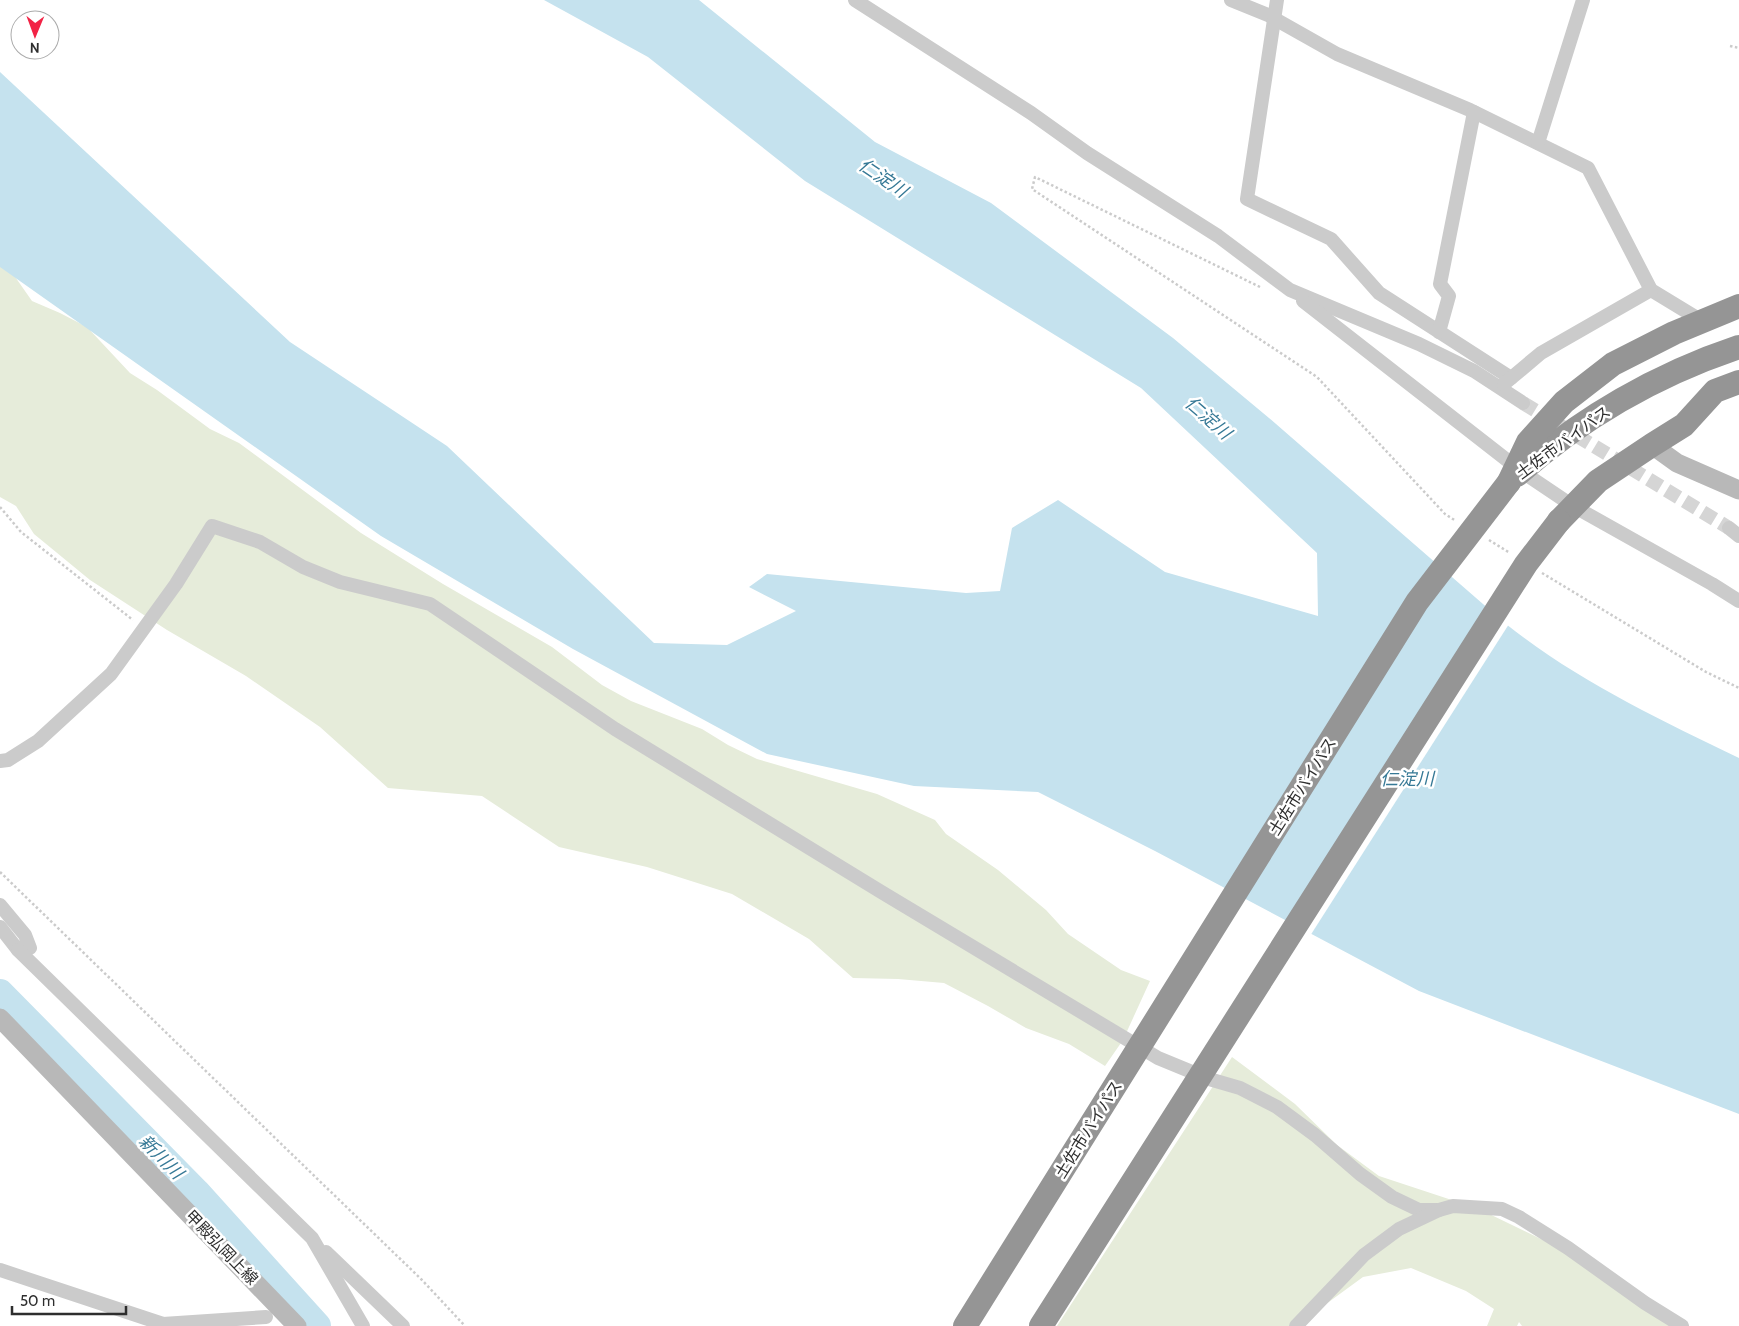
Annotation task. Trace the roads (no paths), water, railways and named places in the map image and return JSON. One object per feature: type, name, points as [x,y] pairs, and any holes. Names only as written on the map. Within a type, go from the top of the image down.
[{"type":"highway","points":[[1515,473],[1528,442],[1564,402],[1613,364],[1674,333],[1739,306]]},
{"type":"highway","name":"土佐市バイパス","points":[[966,1326],[1416,602],[1515,473],[1622,399],[1658,380],[1708,358],[1739,347]]},
{"type":"highway","points":[[1041,1326],[1526,564],[1566,514],[1598,481],[1684,425],[1715,391],[1739,382]]},
{"type":"main road","points":[[1652,445],[1677,463],[1739,490]]},
{"type":"main road","name":"甲殿弘岡上線","points":[[0,1018],[269,1316],[298,1326]]},
{"type":"street","points":[[855,0],[1031,113],[1087,153],[1218,236],[1286,288],[1566,514],[1704,579],[1739,600]]},
{"type":"street","points":[[1231,0],[1273,18],[1337,54],[1474,112],[1588,168],[1650,290],[1702,321]]},
{"type":"street","points":[[1277,0],[1247,199],[1331,239],[1379,293],[1510,378]]},
{"type":"street","points":[[1538,144],[1583,0]]},
{"type":"street","points":[[1440,332],[1449,296],[1440,284],[1474,112]]},
{"type":"street","points":[[1286,288],[1419,344],[1474,371],[1523,403]]},
{"type":"street","points":[[1500,388],[1541,353],[1650,290]]},
{"type":"street","points":[[0,761],[8,760],[38,741],[111,674],[176,584],[212,526],[260,542],[302,567],[340,582],[430,604],[615,729],[916,913],[1158,1058],[1209,1079],[1240,1088],[1277,1107],[1315,1135],[1360,1174],[1392,1197],[1419,1210],[1439,1210]]},
{"type":"street","points":[[0,905],[25,935],[30,948],[18,950]]},
{"type":"street","points":[[0,927],[18,950],[403,1326]]},
{"type":"street","points":[[1296,1326],[1364,1255],[1399,1229],[1439,1210],[1453,1206],[1502,1210],[1519,1217],[1682,1326]]},
{"type":"street","points":[[314,1240],[363,1326]]},
{"type":"street","points":[[0,1270],[162,1324],[269,1316]]},
{"type":"water","name":"仁淀川","points":[[544,0],[699,0],[875,142],[991,203],[1173,338],[1269,418],[1506,624],[1533,644],[1589,681],[1739,758],[1739,1114],[1419,991],[1155,851],[1038,792],[914,786],[767,754],[573,649],[381,536],[0,267],[0,72],[290,342],[447,446],[654,643],[727,645],[796,611],[749,587],[767,574],[966,593],[1000,591],[1012,528],[1058,500],[1165,572],[1318,616],[1317,553],[1141,388],[805,181],[648,57]]},
{"type":"waterway","name":"新川川","points":[[0,993],[196,1192],[317,1326]]},
{"type":"tunnel","points":[[1523,403],[1729,528]]}]
